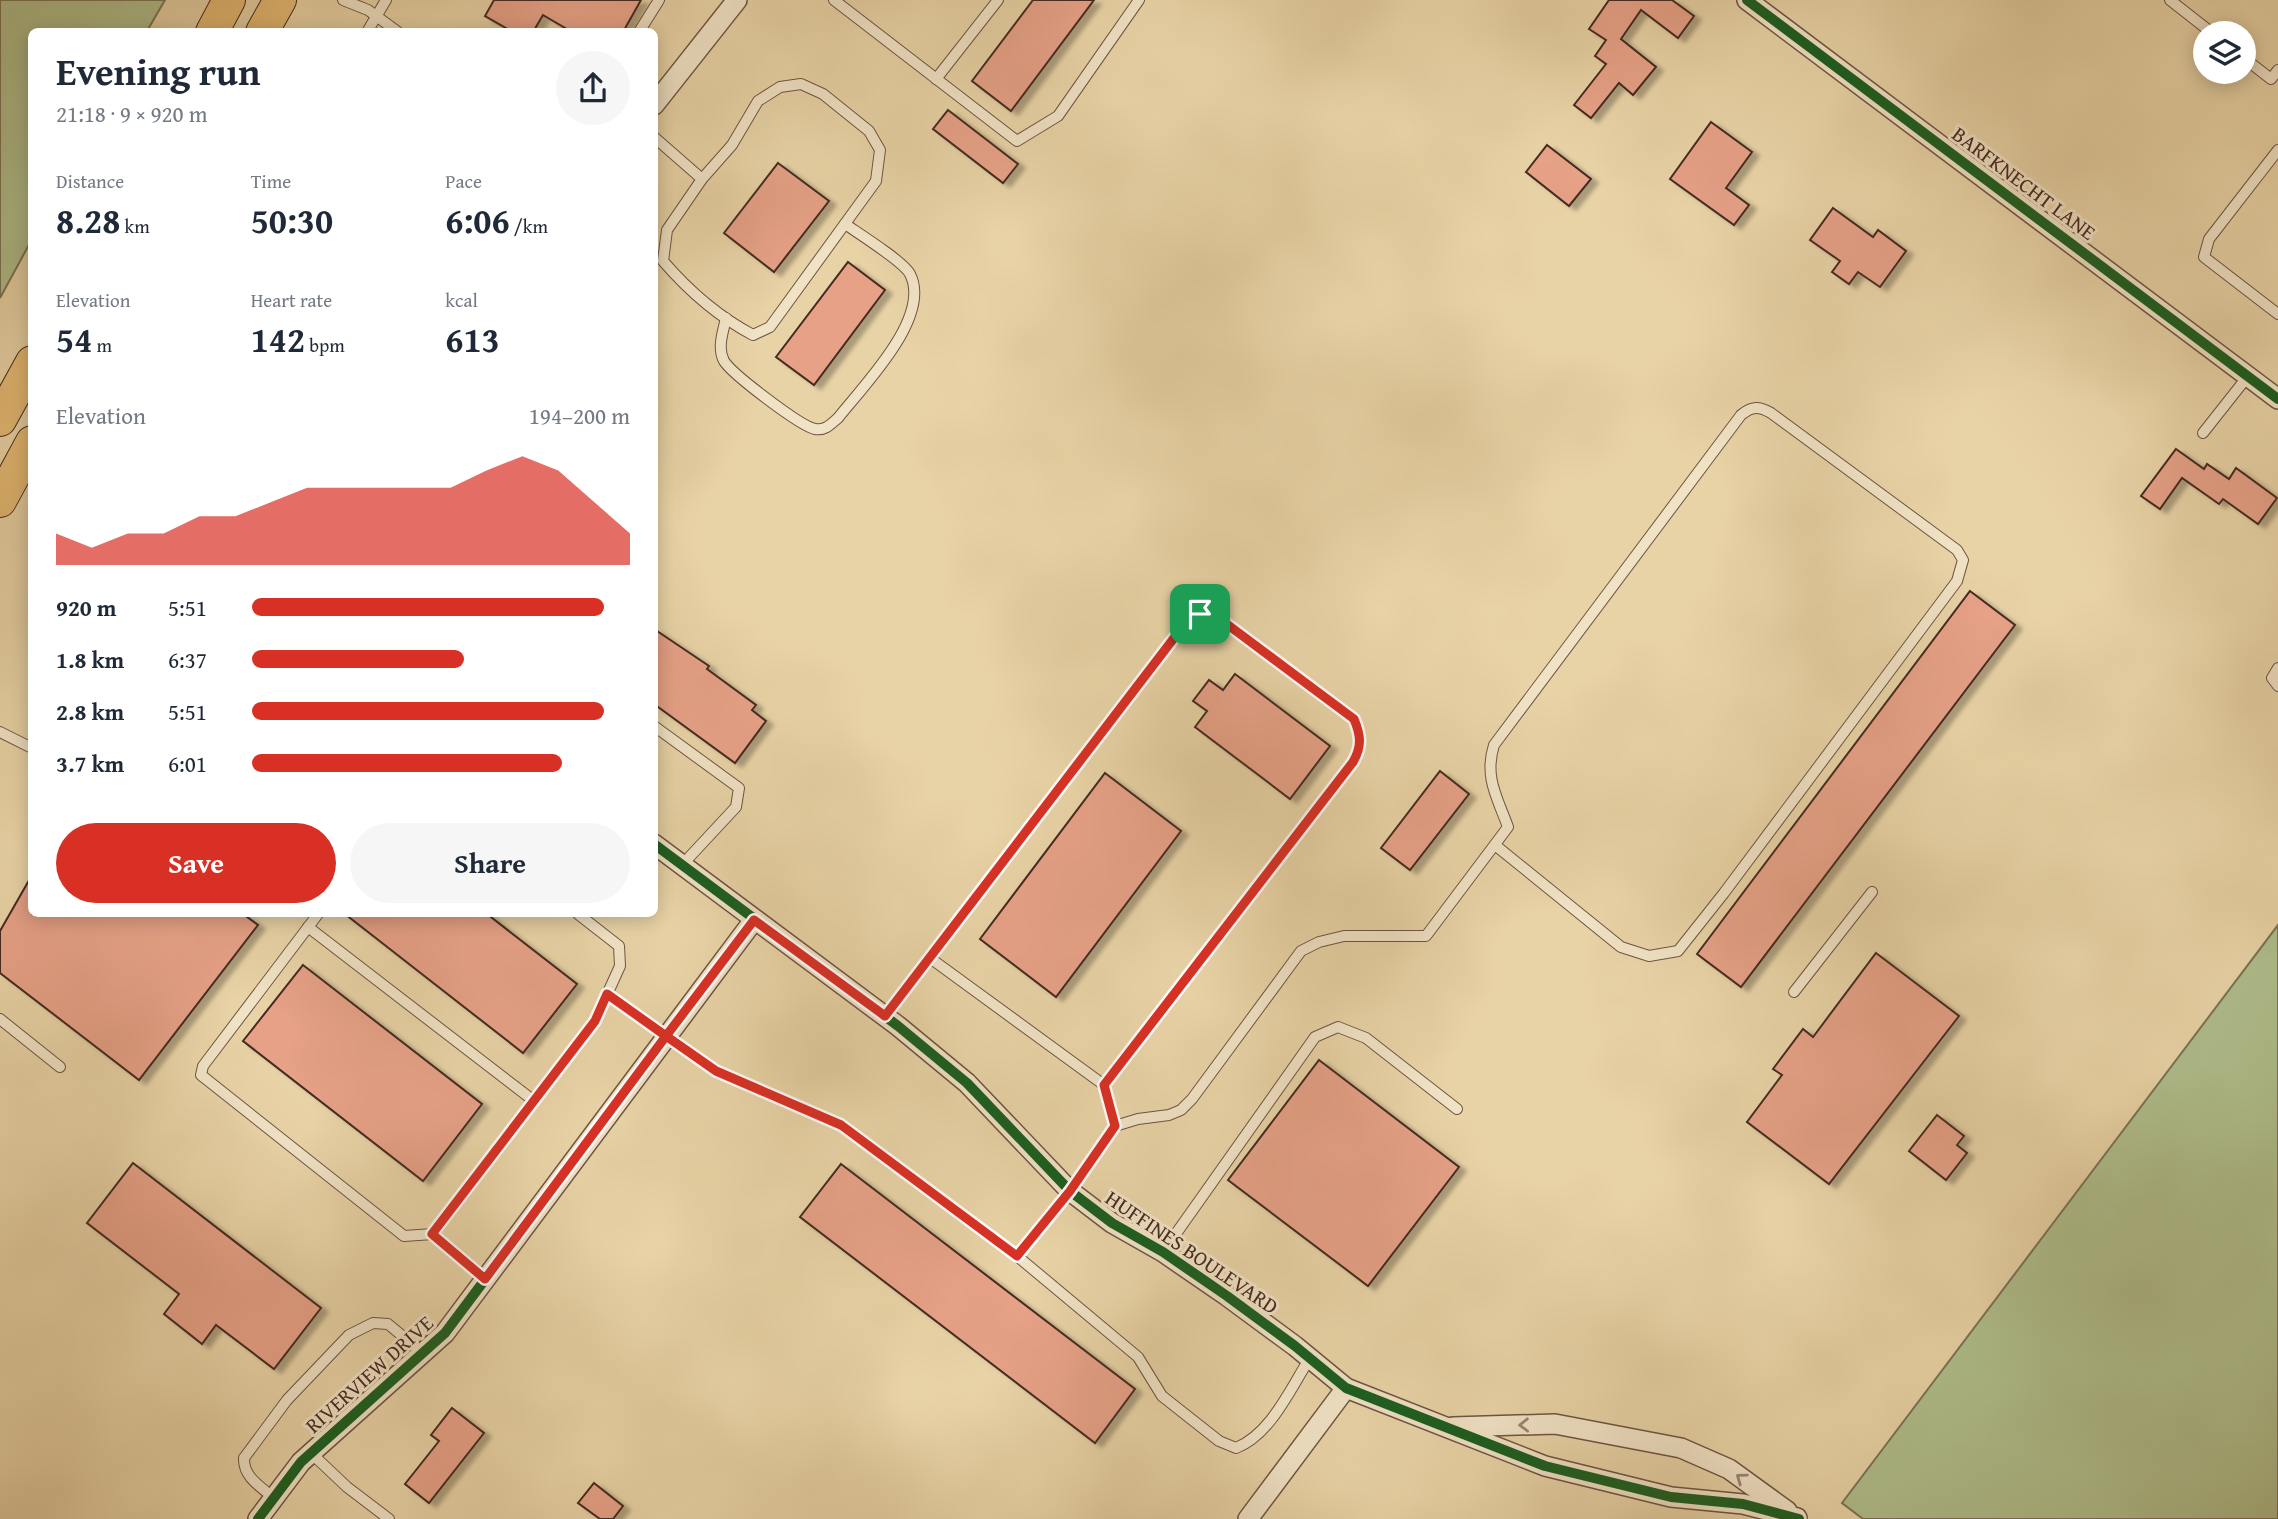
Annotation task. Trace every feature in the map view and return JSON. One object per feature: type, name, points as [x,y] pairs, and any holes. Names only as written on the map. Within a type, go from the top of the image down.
[{"type":"main road","points":[[214,28],[229,0]]},
{"type":"main road","points":[[264,28],[280,0]]},
{"type":"main road","points":[[0,420],[27,382]]},
{"type":"main road","points":[[0,500],[28,449]]},
{"type":"main road","points":[[0,521],[28,496]]},
{"type":"street","points":[[658,100],[737,0]]},
{"type":"street","name":"BARFKNECHT LANE","points":[[1747,0],[2278,398]]},
{"type":"street","name":"HUFFINES BOULEVARD","points":[[658,847],[885,1016],[967,1083],[1070,1191],[1112,1223],[1163,1252],[1227,1296],[1346,1388],[1545,1466],[1671,1497],[1743,1504],[1798,1518]]},
{"type":"street","name":"RIVERVIEW DRIVE","points":[[258,1519],[301,1462],[445,1333],[754,920]]},
{"type":"street","points":[[1248,1519],[1346,1388]]},
{"type":"street","name":"HUFFINES BOULEVARD","points":[[1445,1427],[1555,1424],[1681,1448],[1729,1469],[1798,1518]]},
{"type":"lane","points":[[343,0],[368,10],[393,28]]},
{"type":"lane","points":[[370,28],[387,0]]},
{"type":"lane","points":[[642,28],[659,0]]},
{"type":"lane","points":[[835,0],[1017,141],[1058,116],[1139,0]]},
{"type":"lane","points":[[936,79],[998,0]]},
{"type":"lane","points":[[2169,0],[2196,21]]},
{"type":"lane","points":[[2256,67],[2271,79],[2278,70]]},
{"type":"lane","points":[[801,83],[823,94],[869,131],[880,150],[877,181],[845,223],[770,327],[753,335],[726,318],[681,281],[663,261],[667,230],[702,179],[732,145],[758,102],[780,87],[801,83]]},
{"type":"lane","points":[[658,140],[702,179]]},
{"type":"lane","points":[[2278,150],[2209,239],[2204,257],[2278,314]]},
{"type":"lane","points":[[726,318],[720,345],[724,361],[794,419],[816,429],[827,428],[838,418],[898,341],[908,323],[914,303],[915,289],[909,271],[845,223]]},
{"type":"lane","points":[[2203,433],[2248,376]]},
{"type":"lane","points":[[1017,1256],[1070,1191],[1115,1126],[1138,1119],[1169,1115],[1181,1110],[1192,1099],[1301,951],[1319,942],[1344,936],[1426,936],[1508,827],[1490,775],[1489,761],[1494,745],[1741,415],[1750,408],[1771,412],[1957,550],[1964,560],[1957,581],[1678,951],[1649,956],[1621,947],[1495,845]]},
{"type":"lane","points":[[885,1016],[1174,638],[1189,620],[1200,614],[1212,613],[1354,719],[1360,734],[1361,749],[1104,1085]]},
{"type":"lane","points":[[2278,668],[2272,678],[2278,686]]},
{"type":"lane","points":[[658,729],[739,788],[736,807],[682,865]]},
{"type":"lane","points":[[0,732],[28,746]]},
{"type":"lane","points":[[1794,992],[1872,892]]},
{"type":"lane","points":[[316,917],[203,1066],[201,1075],[404,1236],[432,1234],[485,1279]]},
{"type":"lane","points":[[432,1234],[595,1021],[620,966],[619,946],[582,917]]},
{"type":"lane","points":[[308,927],[534,1101]]},
{"type":"lane","points":[[930,958],[1104,1085],[1115,1126]]},
{"type":"lane","points":[[607,994],[716,1071],[841,1125],[1017,1256],[1138,1357],[1162,1396],[1219,1441],[1236,1448],[1251,1442],[1275,1413],[1310,1358]]},
{"type":"lane","points":[[0,1019],[60,1067]]},
{"type":"lane","points":[[1163,1252],[1315,1037],[1338,1027],[1366,1038],[1457,1109]]},
{"type":"lane","points":[[274,1498],[250,1478],[244,1467],[244,1458],[287,1400],[349,1335],[373,1323],[388,1324],[423,1353]]},
{"type":"lane","points":[[312,1453],[347,1487],[389,1519]]},
{"type":"green space","points":[[0,0],[165,0],[149,28],[28,28],[28,247],[0,298]]},
{"type":"green space","points":[[2278,925],[2278,1519],[1863,1519],[1842,1503]]},
{"type":"building","points":[[494,0],[641,0],[625,28],[565,28],[543,15],[535,28],[506,28],[485,16]]},
{"type":"building","points":[[1033,0],[1094,0],[1011,111],[972,81]]},
{"type":"building","points":[[1609,0],[1672,0],[1694,16],[1678,38],[1641,10],[1621,39],[1656,67],[1633,95],[1619,83],[1591,118],[1574,105],[1606,64],[1595,56],[1606,40],[1589,29]]},
{"type":"building","points":[[948,110],[1018,164],[1003,183],[933,129]]},
{"type":"building","points":[[1711,122],[1752,152],[1726,188],[1749,205],[1734,225],[1670,179]]},
{"type":"building","points":[[1547,145],[1591,179],[1569,206],[1526,172]]},
{"type":"building","points":[[778,163],[829,201],[774,272],[724,233]]},
{"type":"building","points":[[1833,208],[1873,237],[1878,230],[1906,251],[1880,287],[1858,272],[1849,284],[1832,272],[1840,261],[1810,240]]},
{"type":"building","points":[[848,262],[885,290],[814,385],[776,357]]},
{"type":"building","points":[[2176,449],[2204,469],[2207,464],[2229,479],[2236,468],[2277,498],[2258,524],[2223,499],[2219,504],[2182,478],[2160,509],[2141,496]]},
{"type":"building","points":[[1970,591],[2015,625],[1741,987],[1697,954]]},
{"type":"building","points":[[658,632],[709,666],[707,669],[756,705],[752,710],[766,721],[735,763],[658,707]]},
{"type":"building","points":[[1235,674],[1330,746],[1290,799],[1195,727],[1207,711],[1193,701],[1209,680],[1223,690]]},
{"type":"building","points":[[1440,771],[1469,794],[1410,870],[1381,848]]},
{"type":"building","points":[[1105,773],[1181,831],[1056,997],[980,939]]},
{"type":"building","points":[[28,882],[28,917],[247,917],[258,925],[139,1080],[0,973],[0,931]]},
{"type":"building","points":[[349,917],[491,917],[577,984],[523,1053]]},
{"type":"building","points":[[1876,953],[1959,1016],[1829,1184],[1747,1122],[1782,1075],[1773,1069],[1803,1029],[1813,1037]]},
{"type":"building","points":[[303,965],[482,1104],[423,1181],[243,1041]]},
{"type":"building","points":[[1319,1060],[1459,1167],[1368,1286],[1228,1180]]},
{"type":"building","points":[[1937,1115],[1964,1136],[1957,1145],[1967,1153],[1946,1180],[1909,1151]]},
{"type":"building","points":[[133,1163],[321,1308],[274,1369],[216,1325],[202,1344],[164,1314],[179,1294],[87,1223]]},
{"type":"building","points":[[841,1164],[1135,1389],[1095,1443],[800,1217]]},
{"type":"building","points":[[452,1408],[484,1433],[429,1503],[405,1484],[439,1441],[431,1435]]},
{"type":"building","points":[[594,1483],[623,1506],[613,1519],[600,1519],[578,1503]]},
{"type":"cycle path","points":[[1747,0],[2278,399]]},
{"type":"cycle path","points":[[658,847],[898,1026],[967,1083],[1070,1191],[1112,1223],[1163,1252],[1227,1296],[1346,1388],[1545,1466],[1671,1497],[1743,1504],[1799,1519]]},
{"type":"cycle path","points":[[258,1519],[301,1462],[445,1333],[754,920]]},
{"type":"route","points":[[1200,614],[1189,620],[1174,638],[885,1016],[754,920],[666,1036],[607,994],[595,1021],[432,1234],[485,1279],[666,1036],[716,1071],[841,1125],[1017,1256],[1070,1191],[1115,1126],[1104,1085],[1361,749],[1360,734],[1354,719],[1212,613],[1200,614]]}]
